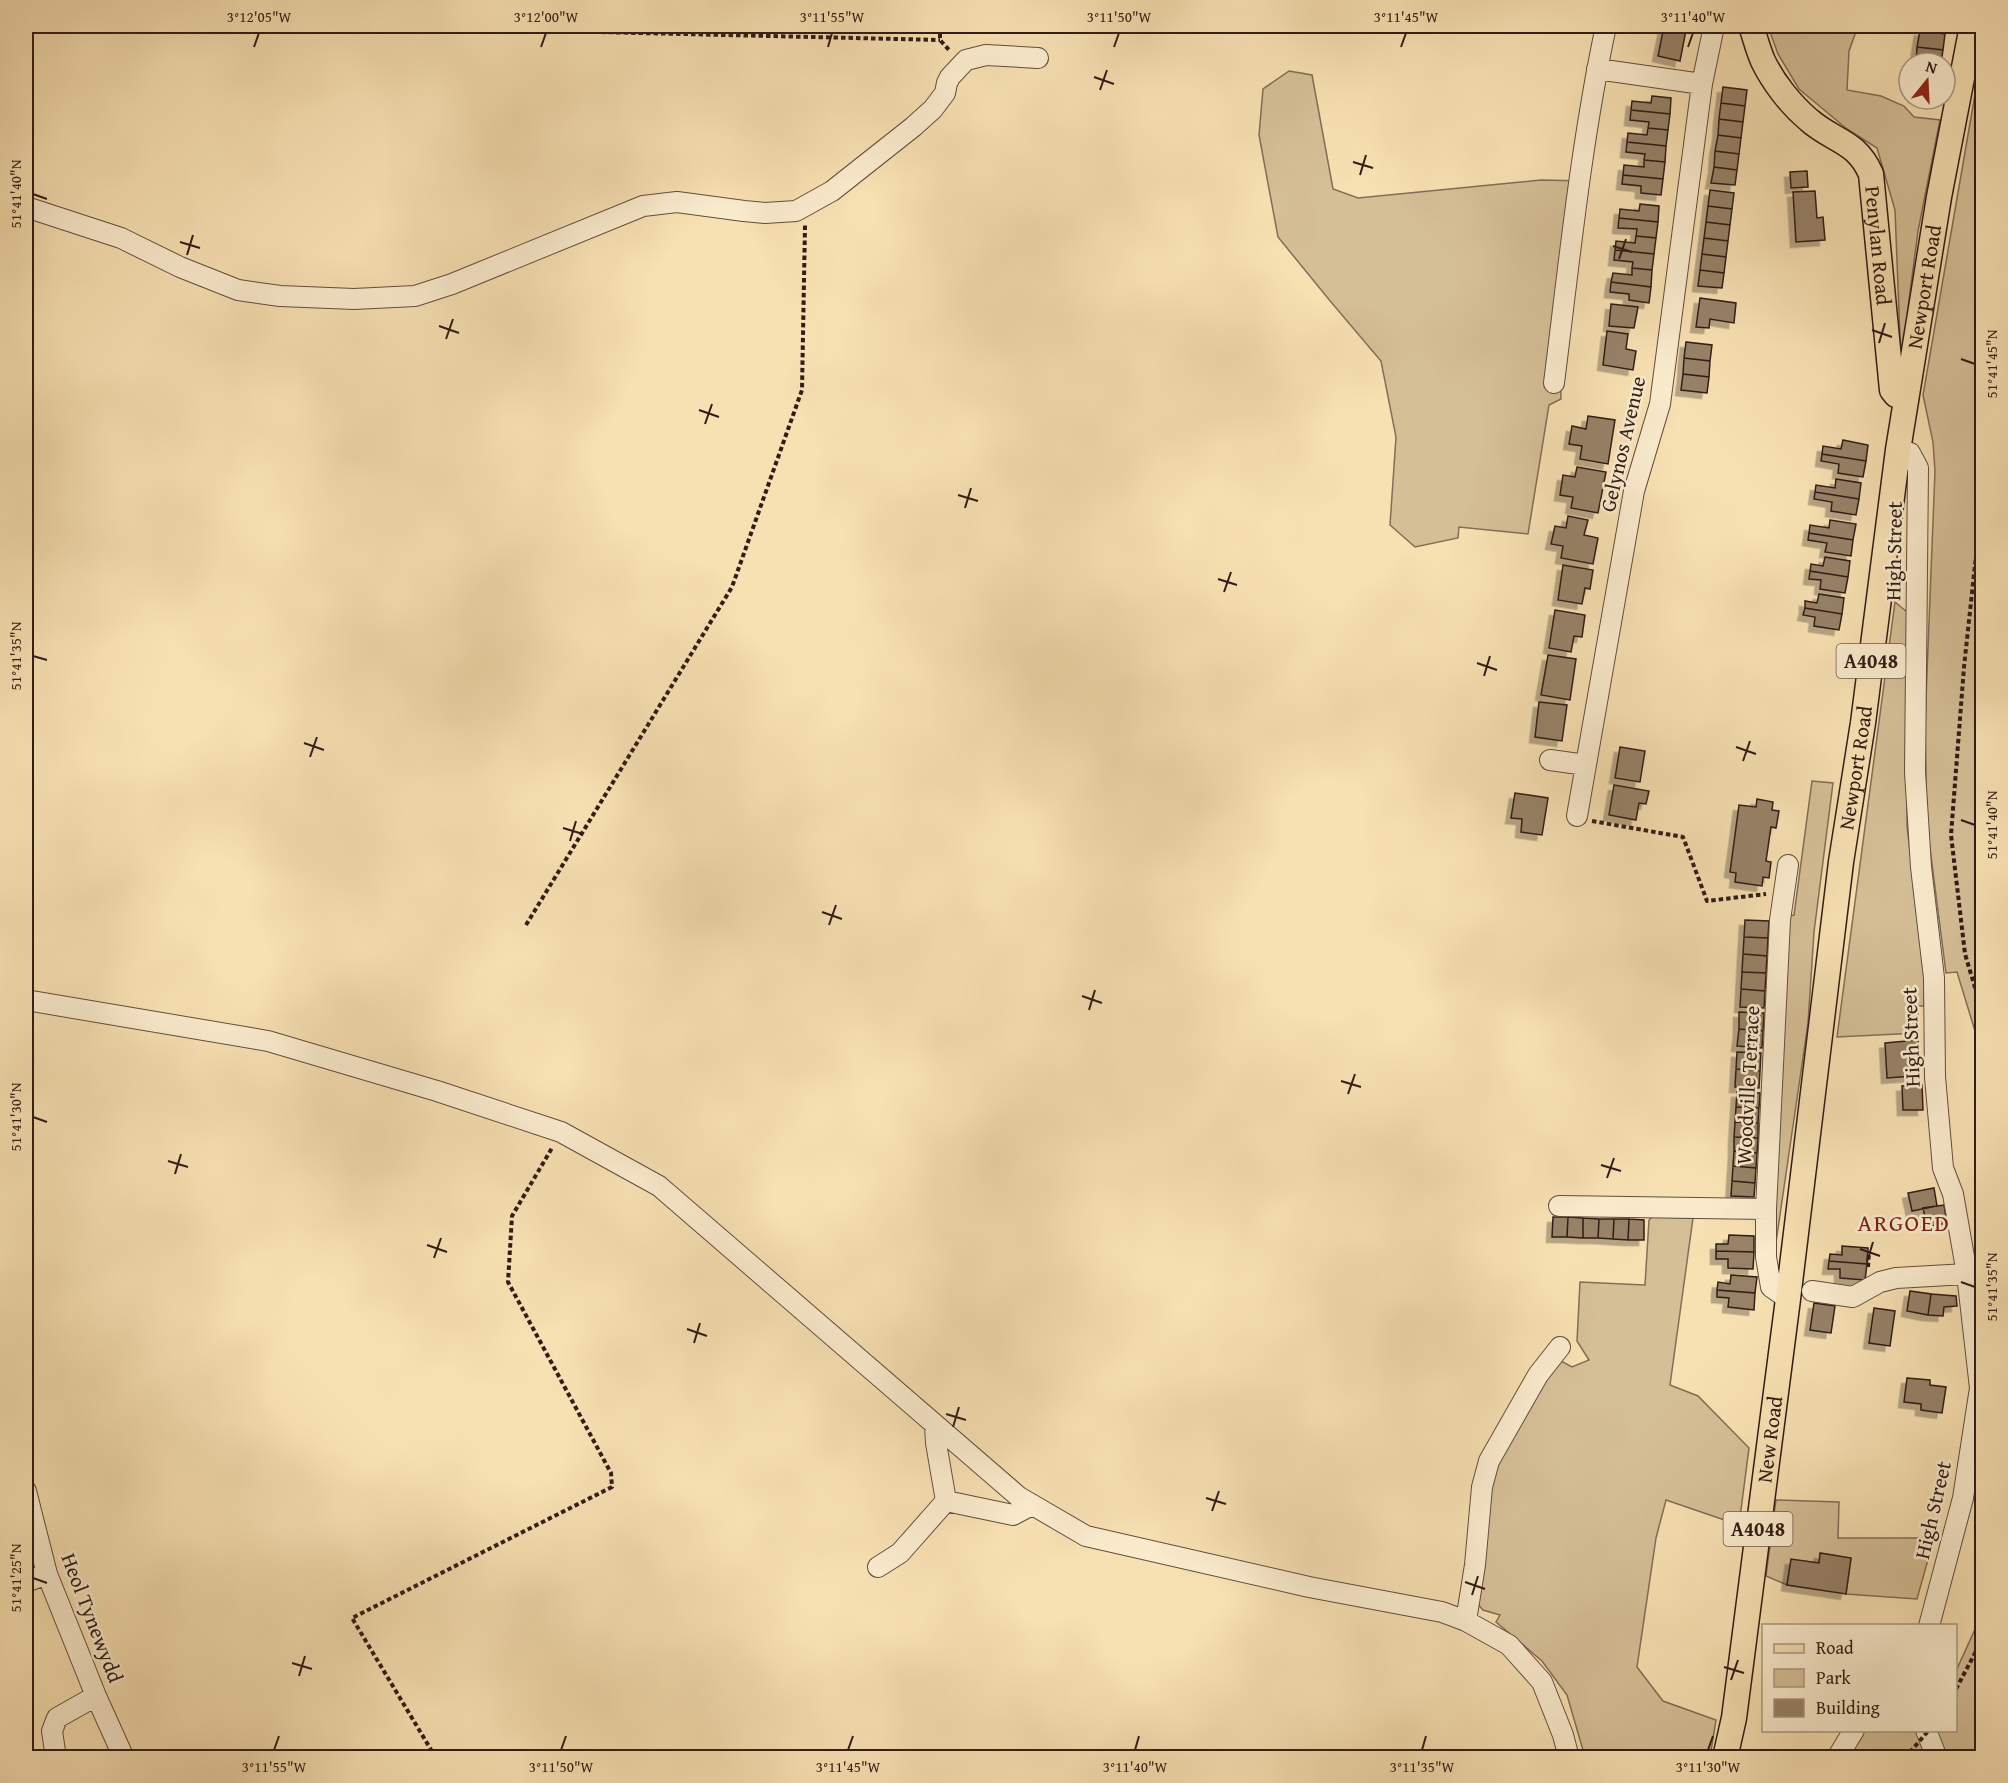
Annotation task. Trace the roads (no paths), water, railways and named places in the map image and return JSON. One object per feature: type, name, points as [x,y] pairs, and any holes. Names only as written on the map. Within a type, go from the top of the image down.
[{"type":"main road","name":"Penylan Road","points":[[1751,26],[1763,62],[1785,95],[1810,121],[1856,150],[1866,162],[1871,174],[1892,386],[1896,395],[1906,398]]},
{"type":"main road","name":"Newport Road","points":[[1788,1299],[1841,862],[1863,723],[1898,450],[1939,197],[1972,26]]},
{"type":"main road","name":"New Road","points":[[1725,1758],[1734,1718],[1788,1299]]},
{"type":"street","points":[[1554,383],[1585,146],[1606,26]]},
{"type":"street","name":"Gelynos Avenue","points":[[1582,818],[1586,765],[1634,491],[1660,404],[1702,84],[1714,26]]},
{"type":"street","points":[[26,207],[121,238],[180,267],[238,290],[280,296],[354,299],[416,296],[452,284],[630,211],[653,204],[677,202],[765,213],[796,211],[832,191],[888,149],[920,121],[945,93],[946,83],[966,60],[986,55],[1038,58]]},
{"type":"street","points":[[1597,69],[1702,84]]},
{"type":"street","name":"High Street","points":[[1898,450],[1910,453],[1918,468],[1915,772],[1921,867],[1934,978],[1935,1077],[1943,1168],[1953,1194],[1967,1274],[1981,1388],[1963,1498],[1930,1624]]},
{"type":"street","points":[[1550,760],[1586,765]]},
{"type":"street","name":"Woodville Terrace","points":[[1788,865],[1780,920],[1766,1209],[1766,1257],[1771,1287],[1788,1299]]},
{"type":"street","points":[[26,1000],[268,1041],[437,1091],[561,1132],[659,1186],[1019,1497],[1086,1536],[1309,1587],[1442,1612],[1466,1621],[1509,1645],[1542,1682],[1563,1735],[1569,1758]]},
{"type":"street","points":[[1559,1206],[1766,1209]]},
{"type":"street","points":[[1812,1291],[1853,1297],[1880,1282],[1896,1278],[1967,1274]]},
{"type":"street","points":[[1466,1621],[1475,1565],[1482,1487],[1489,1461],[1538,1375],[1560,1347]]},
{"type":"street","points":[[878,1567],[900,1553],[946,1501],[935,1425]]},
{"type":"street","name":"Heol Tynewydd","points":[[26,1491],[47,1574],[96,1696],[124,1758]]},
{"type":"street","points":[[946,1501],[1013,1515],[1032,1505]]},
{"type":"street","points":[[26,1582],[47,1574]]},
{"type":"street","points":[[56,1758],[52,1731],[57,1718],[96,1696]]},
{"type":"street","points":[[1837,1758],[1853,1732]]},
{"type":"street","points":[[1928,1732],[1937,1758]]},
{"type":"district","name":"ARGOED","points":[[1904,1223]]}]
